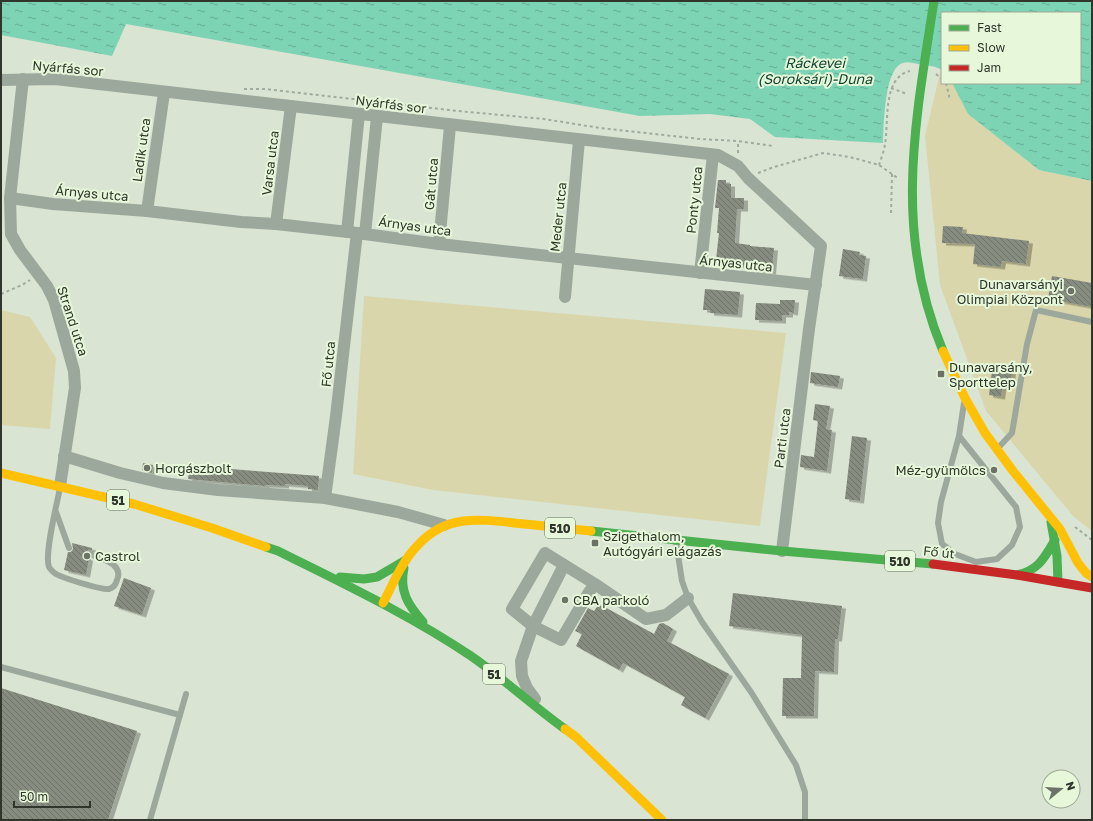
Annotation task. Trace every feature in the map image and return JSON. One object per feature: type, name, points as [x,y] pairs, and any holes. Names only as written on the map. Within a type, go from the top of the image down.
[{"type":"main road","points":[[934,1],[916,119],[912,208],[915,247],[928,308],[949,365],[979,423],[1050,518],[1062,531],[1070,545],[1076,561],[1086,573],[1092,577]]},
{"type":"main road","name":"51","points":[[1,473],[134,504],[212,528],[278,551],[383,603],[470,656],[510,685],[548,717],[576,737],[662,820]]},
{"type":"main road","points":[[1050,518],[1055,540],[1058,582]]},
{"type":"main road","name":"510","points":[[383,603],[406,560],[415,547],[424,538],[444,525],[459,520],[476,519],[782,551]]},
{"type":"main road","points":[[1017,574],[1028,573],[1037,567],[1055,540]]},
{"type":"main road","points":[[1058,582],[1068,571],[1072,555],[1070,545]]},
{"type":"main road","name":"Fő út","points":[[782,551],[938,564],[1017,574],[1092,588]]},
{"type":"main road","points":[[328,576],[364,579],[377,577],[406,560]]},
{"type":"main road","points":[[406,560],[401,580],[403,592],[413,610],[437,636]]},
{"type":"street","name":"Strand utca","points":[[23,79],[10,198],[11,234],[20,250],[47,286],[54,300],[74,372],[75,388],[60,486]]},
{"type":"street","name":"Nyárfás sor","points":[[1,80],[55,79],[164,93],[360,114],[450,126],[718,155],[738,166],[748,178],[821,246],[816,285]]},
{"type":"street","name":"Ladik utca","points":[[147,211],[164,93]]},
{"type":"street","name":"Varsa utca","points":[[276,224],[291,106]]},
{"type":"street","name":"Fő utca","points":[[356,233],[360,114]]},
{"type":"street","name":"Fő utca","points":[[325,498],[336,416],[356,233],[377,117]]},
{"type":"street","name":"Gát utca","points":[[439,244],[450,126]]},
{"type":"street","name":"Meder utca","points":[[564,297],[579,140]]},
{"type":"street","name":"Ponty utca","points":[[700,273],[713,155]]},
{"type":"street","name":"Árnyas utca","points":[[10,198],[52,204],[147,211],[241,222],[276,224],[439,244],[816,285]]},
{"type":"street","name":"Parti utca","points":[[782,551],[809,329],[816,285]]},
{"type":"street","points":[[64,456],[120,473],[163,483],[218,490],[325,498],[398,512],[444,525]]},
{"type":"street","points":[[595,584],[561,640],[533,626],[512,609],[545,553],[595,584],[646,619],[666,615],[688,598]]},
{"type":"street","points":[[548,717],[527,688],[522,676],[521,661],[533,626],[564,565]]},
{"type":"lane","points":[[997,449],[1012,433],[1027,344],[1036,310],[1092,322]]},
{"type":"lane","points":[[959,436],[1016,507],[1020,527],[1012,545],[997,559],[976,562],[955,554],[942,544],[938,523],[941,502],[959,436],[965,398]]},
{"type":"lane","points":[[60,486],[48,554],[49,567],[55,574],[95,588],[109,589],[115,585],[118,577],[117,568],[111,562],[90,554]]},
{"type":"lane","points":[[55,511],[69,548]]},
{"type":"lane","points":[[676,540],[682,581],[688,598],[702,622],[750,692],[796,766],[805,792],[805,820]]},
{"type":"lane","points":[[1,666],[180,715]]},
{"type":"lane","points":[[150,820],[186,694]]},
{"type":"path","points":[[879,165],[885,145],[891,88],[900,76],[912,71]]},
{"type":"path","points":[[946,84],[950,100]]},
{"type":"path","points":[[891,88],[910,95]]},
{"type":"path","points":[[243,89],[265,89],[458,111],[544,119],[607,129],[700,139],[738,140],[773,146]]},
{"type":"path","points":[[748,178],[774,167],[823,153],[850,156],[879,165],[901,182]]},
{"type":"path","points":[[890,213],[892,174]]},
{"type":"path","points":[[1,294],[22,285],[38,275]]},
{"type":"shaded area","points":[[941,69],[941,84],[953,84],[968,114],[1039,170],[1092,181],[1092,531],[1073,516],[986,411],[940,285],[925,136]]},
{"type":"shaded area","points":[[364,296],[786,333],[760,526],[433,490],[353,474]]},
{"type":"shaded area","points":[[1,310],[30,317],[56,358],[50,429],[1,425]]},
{"type":"water","name":"Ráckevei (Soroksári)-Duna","points":[[1,1],[1092,1],[1092,181],[1039,170],[968,114],[953,84],[1081,84],[1081,12],[941,12],[941,70],[931,66],[908,62],[905,62],[897,67],[892,75],[886,98],[883,143],[775,137],[750,119],[710,114],[640,116],[126,24],[112,56],[1,35]]},
{"type":"building","points":[[718,180],[726,180],[726,184],[731,184],[731,198],[744,198],[744,209],[737,209],[735,243],[774,248],[772,272],[751,270],[751,267],[724,263],[725,261],[716,260],[719,233],[717,233],[719,208],[715,208]]},
{"type":"building","points":[[943,226],[963,227],[962,233],[1029,241],[1026,264],[1002,261],[1001,267],[973,264],[975,244],[942,243]]},
{"type":"building","points":[[843,249],[860,252],[859,255],[866,256],[863,279],[839,276]]},
{"type":"building","name":"Dunavarsányi Olimpiai Központ","points":[[1052,276],[1092,283],[1092,307],[1048,299]]},
{"type":"building","points":[[705,289],[740,292],[738,315],[710,313],[710,310],[703,310]]},
{"type":"building","points":[[780,300],[795,300],[794,313],[789,312],[789,315],[782,315],[782,321],[755,320],[756,303],[780,304]]},
{"type":"building","points":[[1004,368],[1012,369],[1011,384],[1003,383],[1001,397],[989,395],[992,370],[1003,371]]},
{"type":"building","points":[[811,372],[840,376],[838,387],[810,383]]},
{"type":"building","points":[[815,404],[830,406],[826,429],[832,430],[827,471],[800,467],[801,455],[814,457],[818,421],[813,420]]},
{"type":"building","points":[[852,436],[867,438],[860,501],[845,499]]},
{"type":"building","points":[[143,463],[153,465],[152,473],[142,470]]},
{"type":"building","points":[[205,467],[319,476],[318,490],[308,489],[308,486],[285,484],[285,486],[265,486],[188,479],[189,473],[205,474]]},
{"type":"building","points":[[72,543],[92,548],[92,550],[88,550],[86,553],[86,556],[89,559],[86,575],[64,570],[68,552],[71,552],[73,549]]},
{"type":"building","points":[[124,578],[151,588],[142,615],[114,606]]},
{"type":"building","points":[[733,593],[842,606],[838,639],[835,639],[834,672],[815,671],[814,716],[782,716],[783,678],[801,678],[802,635],[729,626]]},
{"type":"building","points":[[599,604],[654,634],[659,624],[663,623],[673,629],[667,641],[729,674],[705,718],[681,705],[685,697],[623,663],[619,670],[576,646],[582,634],[575,631],[588,608],[594,611]]},
{"type":"building","points":[[1,688],[137,731],[108,820],[1,820]]},
{"type":"traffic: fast","points":[[934,1],[920,90],[915,134],[913,220],[918,263],[927,307],[943,351]]},
{"type":"traffic: fast","points":[[1051,522],[1057,556],[1058,582]]},
{"type":"traffic: fast","points":[[591,531],[782,551],[933,564]]},
{"type":"traffic: fast","points":[[1017,575],[1031,570],[1036,566],[1044,558],[1055,540]]},
{"type":"traffic: fast","points":[[266,547],[278,551],[376,600],[448,641],[507,683],[565,729]]},
{"type":"traffic: fast","points":[[340,577],[364,579],[377,577],[406,560]]},
{"type":"traffic: fast","points":[[404,568],[403,584],[406,597],[413,610],[423,622]]},
{"type":"traffic: slow","points":[[943,351],[965,398],[985,433],[1013,471],[1060,529],[1078,563],[1086,573],[1092,577]]},
{"type":"traffic: slow","points":[[1,473],[134,504],[212,528],[266,547]]},
{"type":"traffic: slow","points":[[383,603],[398,573],[412,551],[430,534],[442,527],[454,523],[481,520],[591,531]]},
{"type":"traffic: slow","points":[[565,729],[576,737],[662,820]]},
{"type":"traffic: jam","points":[[933,564],[1017,575],[1092,588]]},
{"type":"place","name":"Dunavarsányi Olimpiai Központ","points":[[1071,291]]},
{"type":"place","name":"Dunavarsány, Sporttelep","points":[[941,374]]},
{"type":"place","name":"Horgászbolt","points":[[147,468]]},
{"type":"place","name":"Méz-gyümölcs","points":[[994,470]]},
{"type":"place","name":"Szigethalom, Autógyári elágazás","points":[[595,543]]},
{"type":"place","name":"Castrol","points":[[87,556]]},
{"type":"place","name":"CBA parkoló","points":[[565,600]]}]
